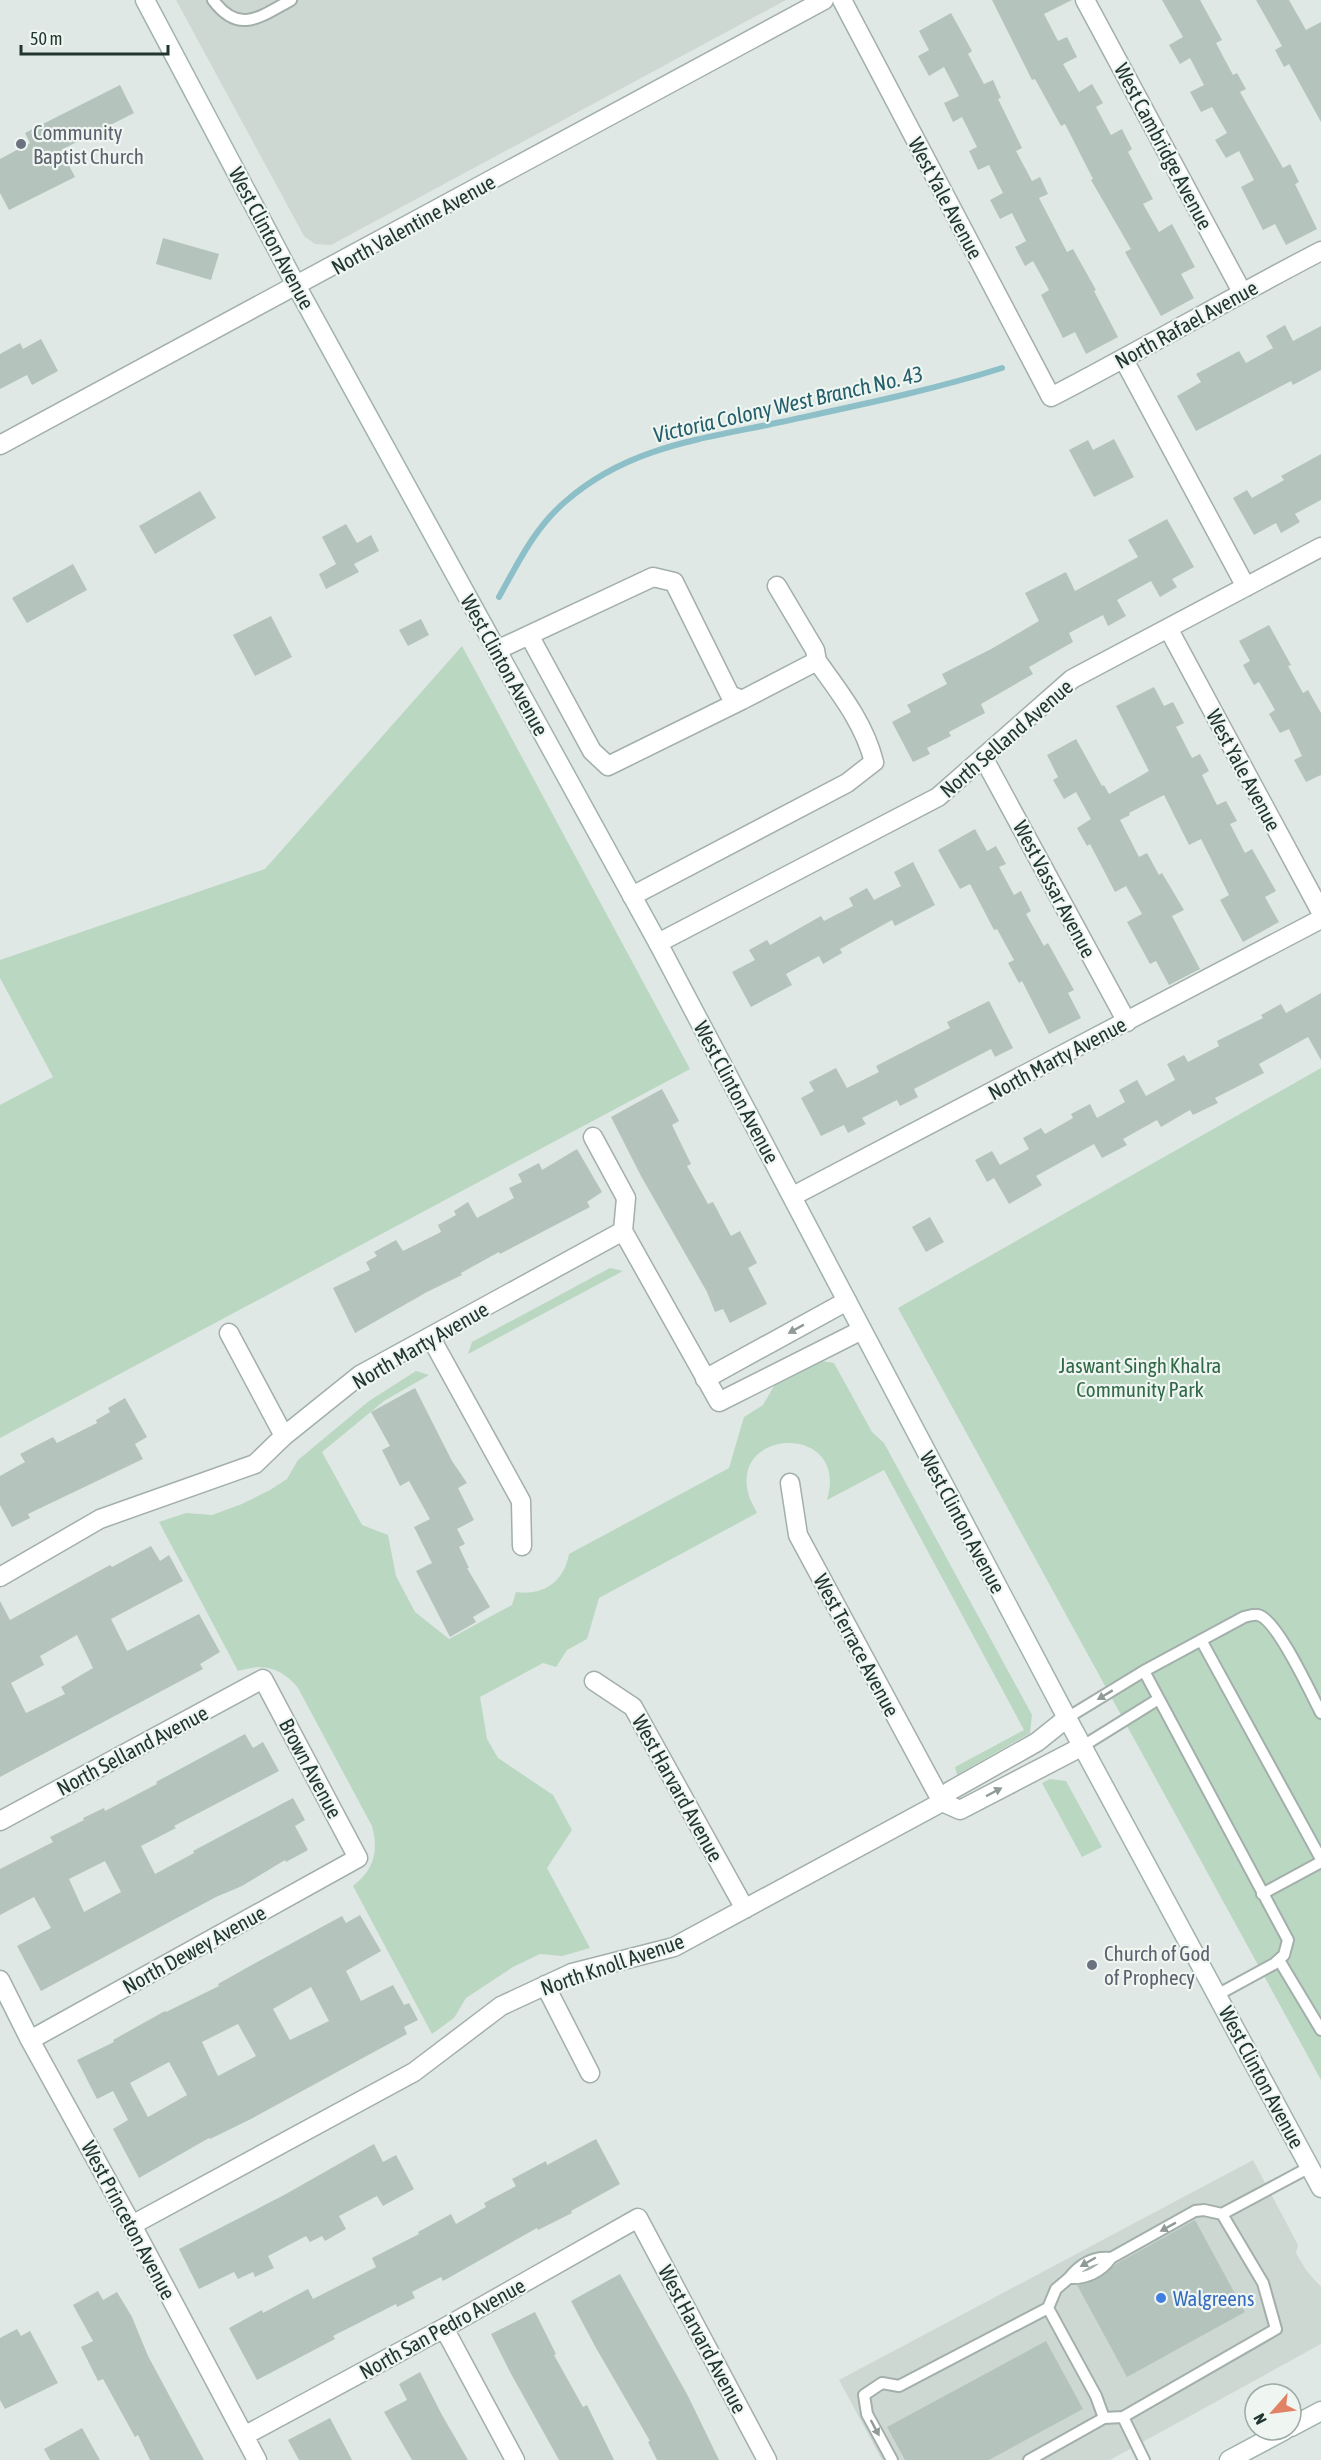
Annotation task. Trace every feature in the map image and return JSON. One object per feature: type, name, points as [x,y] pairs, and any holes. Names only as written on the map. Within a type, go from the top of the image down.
[{"type":"street","name":"West Clinton Avenue","points":[[145,0],[297,286],[658,943],[1067,1718],[1321,2188]]},
{"type":"street","name":"North Valentine Avenue","points":[[0,446],[824,0]]},
{"type":"street","name":"West Yale Avenue","points":[[842,0],[1051,397]]},
{"type":"street","name":"West Cambridge Avenue","points":[[1085,0],[1242,292]]},
{"type":"street","name":"North Rafael Avenue","points":[[1051,397],[1124,360],[1242,292],[1321,251]]},
{"type":"street","points":[[1124,360],[1246,587]]},
{"type":"street","name":"North Selland Avenue","points":[[658,943],[938,797],[1072,679],[1321,547]]},
{"type":"street","points":[[497,650],[653,577],[674,582],[730,695],[742,699]]},
{"type":"street","points":[[632,896],[847,783],[874,762],[868,739],[847,702],[817,661],[814,650],[777,586]]},
{"type":"street","name":"West Yale Avenue","points":[[1168,628],[1321,912]]},
{"type":"street","points":[[529,635],[592,751],[609,766],[817,661]]},
{"type":"street","name":"West Vassar Avenue","points":[[983,757],[1127,1022]]},
{"type":"street","name":"North Marty Avenue","points":[[793,1196],[1321,919]]},
{"type":"street","points":[[593,1137],[626,1198],[623,1231],[719,1402],[862,1330]]},
{"type":"street","name":"North Marty Avenue","points":[[0,1577],[100,1519],[255,1464],[284,1436],[360,1375],[623,1231]]},
{"type":"street","points":[[705,1379],[847,1301]]},
{"type":"street","points":[[229,1333],[284,1436]]},
{"type":"street","points":[[431,1338],[521,1501],[522,1546]]},
{"type":"street","name":"West Terrace Avenue","points":[[790,1483],[798,1535],[942,1802]]},
{"type":"street","name":"North Selland Avenue","points":[[0,1821],[263,1679]]},
{"type":"street","name":"Brown Avenue","points":[[263,1679],[358,1857]]},
{"type":"street","name":"West Harvard Avenue","points":[[594,1681],[633,1707],[746,1909]]},
{"type":"street","name":"North Knoll Avenue","points":[[132,2225],[414,2072],[501,2006],[572,1973],[674,1947],[942,1802],[950,1791],[1037,1742],[1067,1718]]},
{"type":"street","points":[[942,1802],[960,1810],[1083,1746]]},
{"type":"street","name":"North Dewey Avenue","points":[[30,2040],[358,1857]]},
{"type":"street","name":"West Princeton Avenue","points":[[0,1980],[30,2040],[257,2460]]},
{"type":"street","points":[[545,1985],[590,2073]]},
{"type":"street","name":"West Harvard Avenue","points":[[638,2218],[767,2460]]},
{"type":"street","name":"North San Pedro Avenue","points":[[244,2436],[444,2328],[638,2218]]},
{"type":"street","points":[[444,2328],[515,2460]]},
{"type":"street","points":[[1303,2421],[1321,2411]]},
{"type":"street","points":[[1229,2460],[1263,2442]]},
{"type":"lane","points":[[213,0],[223,13],[237,21],[256,19],[291,0]]},
{"type":"lane","points":[[1067,1718],[1144,1671],[1201,1640],[1244,1617],[1258,1615],[1269,1621],[1279,1634],[1321,1713]]},
{"type":"lane","points":[[1201,1640],[1321,1860],[1262,1894]]},
{"type":"lane","points":[[1144,1671],[1157,1700],[1288,1940],[1284,1955],[1280,1960],[1218,1995]]},
{"type":"lane","points":[[1083,1746],[1157,1700]]},
{"type":"lane","points":[[1280,1960],[1321,2030]]},
{"type":"lane","points":[[892,2460],[867,2414],[864,2395],[882,2383],[899,2386],[1048,2308],[1056,2289],[1070,2278],[1083,2279],[1105,2266],[1111,2258],[1195,2211],[1204,2210],[1222,2214],[1310,2167]]},
{"type":"lane","points":[[1029,2460],[1104,2418],[1123,2417],[1276,2329],[1263,2283],[1222,2214]]},
{"type":"lane","points":[[1048,2308],[1096,2396],[1104,2418]]},
{"type":"lane","points":[[1123,2417],[1144,2460]]},
{"type":"shaded area","points":[[176,0],[786,0],[331,245],[315,244],[304,236]]},
{"type":"shaded area","points":[[1253,2160],[1298,2245],[1296,2253],[1306,2270],[1321,2287],[1321,2344],[1252,2382],[1243,2382],[1243,2387],[1110,2460],[882,2460],[839,2380]]},
{"type":"green space","points":[[462,646],[690,1069],[0,1438],[0,1105],[53,1077],[0,978],[0,960],[265,869]]},
{"type":"green space","name":"Jaswant Singh Khalra Community Park","points":[[1321,1068],[1321,2080],[898,1308]]},
{"type":"green space","points":[[610,1268],[623,1271],[468,1354],[472,1342]]},
{"type":"green space","points":[[815,1360],[834,1363],[872,1432],[884,1443],[1032,1715],[1030,1733],[957,1775],[955,1767],[1024,1730],[884,1470],[827,1500],[830,1475],[822,1458],[808,1447],[790,1443],[772,1446],[757,1455],[748,1471],[748,1492],[757,1513],[599,1598],[587,1639],[567,1650],[556,1667],[543,1663],[480,1697],[487,1739],[498,1758],[553,1795],[572,1830],[547,1868],[590,1948],[562,1956],[540,1954],[513,1967],[466,1998],[454,2018],[432,2034],[353,1886],[366,1873],[373,1859],[375,1844],[372,1826],[298,1688],[292,1681],[271,1669],[256,1667],[238,1671],[159,1522],[186,1513],[212,1515],[270,1490],[287,1479],[298,1460],[369,1401],[416,1371],[429,1375],[384,1401],[322,1452],[362,1525],[388,1535],[396,1576],[415,1612],[449,1639],[512,1605],[516,1592],[535,1592],[551,1585],[562,1572],[569,1554],[729,1468],[744,1417],[763,1405],[777,1381]]},
{"type":"green space","points":[[1050,1779],[1066,1781],[1102,1847],[1082,1857],[1042,1783]]},
{"type":"building","points":[[992,0],[1072,0],[1044,14],[1058,41],[1067,37],[1077,57],[1063,64],[1079,92],[1092,84],[1103,103],[1096,107],[1111,135],[1122,129],[1132,149],[1128,152],[1153,199],[1143,204],[1159,232],[1172,224],[1195,267],[1181,274],[1194,298],[1161,316],[1125,252],[1131,249],[1091,180],[1093,179],[1065,124],[1061,126],[1035,79],[1032,80]]},
{"type":"building","points":[[1162,0],[1200,0],[1222,40],[1216,43],[1233,75],[1237,73],[1246,89],[1240,92],[1283,168],[1290,164],[1299,182],[1295,184],[1317,229],[1286,245],[1275,224],[1263,230],[1241,187],[1254,180],[1239,151],[1226,158],[1215,140],[1227,133],[1212,107],[1201,112],[1190,92],[1204,85],[1190,58],[1180,64],[1169,45],[1183,37]]},
{"type":"building","points":[[1256,0],[1289,0],[1306,30],[1321,22],[1321,122],[1289,64],[1284,67],[1275,50],[1282,46]]},
{"type":"building","points":[[951,13],[972,51],[968,54],[984,84],[993,80],[1001,98],[998,99],[1022,148],[1016,151],[1032,181],[1040,177],[1048,194],[1039,198],[1067,252],[1073,249],[1096,290],[1094,291],[1118,337],[1086,354],[1075,332],[1063,338],[1041,295],[1049,290],[1033,261],[1025,266],[1015,247],[1026,241],[1012,213],[1000,219],[990,200],[1003,193],[989,165],[978,170],[969,151],[977,147],[962,117],[953,122],[944,103],[959,96],[944,67],[929,76],[918,56],[929,50],[919,31]]},
{"type":"building","points":[[120,85],[134,113],[61,150],[75,177],[9,210],[0,193],[0,159],[30,143],[25,133]]},
{"type":"building","points":[[163,238],[219,254],[211,280],[156,264]]},
{"type":"building","points":[[1285,325],[1293,341],[1321,326],[1321,370],[1293,385],[1291,381],[1196,431],[1177,396],[1201,382],[1196,374],[1239,351],[1246,363],[1273,348],[1266,336]]},
{"type":"building","points":[[41,339],[58,371],[32,385],[27,375],[0,389],[0,354],[20,343],[23,349]]},
{"type":"building","points":[[1114,439],[1134,477],[1094,497],[1069,450],[1088,440],[1093,450]]},
{"type":"building","points":[[1321,454],[1321,500],[1295,514],[1300,522],[1281,533],[1276,523],[1254,535],[1233,498],[1247,490],[1252,498],[1284,480],[1281,476]]},
{"type":"building","points":[[200,491],[216,518],[155,554],[139,526]]},
{"type":"building","points":[[1167,519],[1194,567],[1172,579],[1177,587],[1160,597],[1151,581],[1117,600],[1126,616],[1108,626],[1103,615],[1069,633],[1073,642],[1029,667],[1033,674],[981,704],[985,713],[949,732],[951,736],[927,748],[930,754],[913,762],[892,722],[911,712],[907,705],[947,684],[942,674],[1039,621],[1025,593],[1066,572],[1075,591],[1138,557],[1128,540]]},
{"type":"building","points":[[346,524],[357,543],[371,535],[379,551],[354,564],[359,572],[326,589],[319,574],[336,564],[322,537]]},
{"type":"building","points":[[73,564],[87,590],[27,623],[12,598]]},
{"type":"building","points":[[271,616],[292,657],[255,676],[233,635]]},
{"type":"building","points":[[421,619],[429,635],[408,646],[399,630]]},
{"type":"building","points":[[1269,625],[1303,693],[1308,690],[1321,713],[1321,775],[1306,782],[1294,760],[1302,756],[1289,729],[1280,733],[1269,714],[1275,710],[1259,682],[1254,685],[1243,665],[1250,661],[1239,641]]},
{"type":"building","points":[[1154,687],[1164,706],[1173,702],[1184,723],[1176,727],[1192,758],[1200,754],[1209,771],[1202,775],[1217,805],[1226,801],[1237,821],[1230,824],[1245,853],[1252,849],[1276,891],[1265,897],[1279,922],[1243,942],[1220,900],[1229,895],[1201,839],[1189,845],[1164,795],[1129,813],[1130,815],[1120,820],[1139,857],[1147,853],[1159,875],[1162,873],[1184,910],[1172,916],[1200,969],[1169,985],[1156,961],[1150,964],[1127,922],[1142,914],[1126,886],[1115,892],[1090,844],[1087,846],[1077,828],[1091,819],[1076,792],[1064,799],[1053,780],[1058,777],[1047,755],[1076,739],[1102,786],[1104,785],[1109,794],[1149,771],[1116,706]]},
{"type":"building","points":[[975,829],[987,851],[996,846],[1006,864],[999,867],[1014,895],[1021,891],[1031,911],[1026,914],[1044,946],[1048,943],[1074,990],[1068,993],[1081,1018],[1049,1034],[1022,981],[1019,983],[1008,963],[1014,960],[997,929],[994,930],[970,884],[960,889],[938,850]]},
{"type":"building","points":[[913,862],[935,905],[895,926],[892,920],[840,949],[842,953],[823,964],[819,956],[786,974],[792,985],[751,1007],[732,972],[755,960],[749,950],[767,940],[770,945],[821,916],[824,921],[853,906],[849,898],[867,888],[874,900],[901,886],[894,872]]},
{"type":"building","points":[[1321,993],[1321,1060],[1308,1037],[1259,1064],[1264,1073],[1215,1098],[1218,1103],[1193,1115],[1190,1110],[1161,1127],[1157,1120],[1123,1139],[1127,1145],[1102,1158],[1094,1144],[1036,1176],[1042,1185],[1009,1204],[994,1178],[987,1182],[975,1160],[992,1151],[1000,1165],[1029,1149],[1023,1138],[1041,1128],[1045,1134],[1073,1118],[1071,1114],[1090,1104],[1097,1118],[1125,1102],[1119,1090],[1137,1080],[1146,1096],[1175,1080],[1167,1064],[1184,1055],[1188,1062],[1219,1046],[1217,1041],[1263,1018],[1261,1015],[1281,1004],[1286,1013]]},
{"type":"building","points":[[989,1001],[1013,1048],[995,1057],[991,1049],[914,1089],[918,1097],[900,1106],[897,1100],[862,1118],[866,1124],[848,1133],[844,1125],[821,1136],[801,1098],[814,1091],[809,1082],[836,1068],[847,1088],[879,1072],[876,1066],[950,1028],[947,1022]]},
{"type":"building","points":[[662,1089],[679,1121],[672,1125],[691,1164],[687,1166],[708,1204],[713,1202],[731,1236],[740,1231],[757,1263],[748,1268],[767,1304],[730,1323],[723,1309],[715,1312],[707,1292],[641,1176],[611,1117]]},
{"type":"building","points":[[577,1149],[602,1192],[587,1202],[590,1207],[500,1254],[499,1252],[461,1273],[462,1275],[355,1333],[333,1288],[370,1270],[366,1262],[377,1256],[374,1252],[396,1240],[403,1251],[441,1232],[438,1225],[456,1215],[454,1211],[468,1202],[477,1218],[514,1198],[509,1188],[522,1182],[518,1174],[539,1163],[542,1170]]},
{"type":"building","points":[[930,1217],[944,1242],[926,1252],[912,1227]]},
{"type":"building","points":[[415,1388],[452,1461],[467,1483],[458,1488],[474,1520],[457,1529],[465,1544],[459,1547],[469,1568],[467,1568],[490,1607],[473,1617],[476,1622],[450,1637],[416,1571],[432,1563],[414,1527],[430,1519],[409,1481],[400,1486],[382,1450],[390,1446],[371,1412]]},
{"type":"building","points":[[125,1398],[147,1437],[135,1444],[143,1459],[28,1514],[30,1518],[12,1527],[0,1505],[0,1476],[25,1462],[20,1454],[53,1437],[57,1443],[97,1423],[96,1420],[110,1412],[108,1408]]},
{"type":"building","points":[[151,1546],[160,1561],[169,1555],[183,1581],[111,1619],[127,1651],[199,1614],[220,1652],[200,1664],[203,1669],[0,1777],[0,1601],[10,1620],[110,1565],[112,1567]],"holes":[[[77,1635],[93,1668],[61,1687],[65,1694],[26,1713],[11,1683],[44,1665],[40,1656]]]},
{"type":"building","points":[[245,1734],[253,1748],[263,1742],[279,1771],[174,1826],[176,1828],[141,1846],[155,1874],[194,1853],[193,1851],[293,1798],[305,1820],[295,1826],[308,1850],[286,1862],[285,1860],[242,1886],[216,1897],[41,1991],[17,1946],[51,1928],[34,1897],[0,1915],[0,1869],[53,1842],[50,1837],[84,1820],[83,1818],[104,1808],[105,1811],[157,1784],[156,1782]],"holes":[[[105,1861],[121,1892],[84,1912],[69,1879]]]},
{"type":"building","points":[[360,1915],[381,1951],[346,1971],[361,2001],[393,1985],[404,2005],[409,2003],[418,2020],[404,2027],[407,2034],[251,2119],[209,2138],[139,2178],[113,2129],[128,2120],[113,2091],[97,2099],[77,2060],[114,2042],[113,2040],[165,2011],[219,1986],[218,1984],[342,1916],[346,1923]],"holes":[[[311,1987],[329,2021],[290,2040],[273,2009]],[[238,2024],[256,2056],[218,2076],[202,2042]],[[169,2062],[187,2095],[148,2117],[130,2083]]]},
{"type":"building","points":[[596,2139],[620,2184],[571,2211],[572,2213],[538,2230],[537,2228],[443,2281],[441,2277],[412,2292],[415,2298],[397,2307],[396,2304],[333,2336],[335,2339],[257,2380],[229,2328],[308,2289],[313,2299],[376,2267],[372,2258],[419,2234],[418,2232],[451,2214],[456,2224],[486,2207],[484,2203],[516,2186],[512,2179],[546,2161],[547,2165]]},
{"type":"building","points":[[374,2144],[383,2162],[396,2155],[414,2189],[383,2206],[377,2196],[339,2216],[346,2229],[325,2241],[322,2236],[310,2242],[306,2236],[268,2256],[274,2268],[255,2277],[253,2272],[238,2279],[234,2272],[199,2289],[179,2249],[284,2195]]},
{"type":"building","name":"Walgreens","points":[[1195,2220],[1245,2312],[1127,2377],[1077,2285],[1096,2280],[1116,2264]]},
{"type":"building","points":[[620,2274],[688,2396],[719,2460],[657,2460],[648,2442],[650,2441],[596,2348],[571,2301]]},
{"type":"building","points":[[98,2291],[103,2300],[117,2292],[132,2317],[148,2356],[204,2460],[150,2460],[138,2435],[135,2437],[103,2379],[98,2381],[81,2347],[93,2341],[73,2305]]},
{"type":"building","points":[[535,2312],[556,2354],[554,2355],[583,2407],[587,2405],[614,2460],[559,2460],[510,2372],[491,2334]]},
{"type":"building","points":[[17,2329],[21,2336],[30,2331],[58,2383],[5,2409],[0,2400],[0,2338]]},
{"type":"building","points":[[1046,2341],[1083,2409],[989,2460],[905,2460],[887,2427]]},
{"type":"building","points":[[420,2372],[468,2460],[412,2460],[384,2412],[407,2400],[399,2384]]},
{"type":"building","points":[[330,2418],[352,2460],[299,2460],[288,2440]]},
{"type":"building","points":[[82,2428],[100,2460],[50,2460],[44,2449]]},
{"type":"waterway","name":"Victoria Colony West Branch No. 43","points":[[499,597],[528,546],[555,511],[590,483],[641,456],[695,440],[892,398],[1002,368]]},
{"type":"place","name":"Community Baptist Church","points":[[21,144]]},
{"type":"place","name":"Church of God of Prophecy","points":[[1092,1965]]},
{"type":"place","name":"Walgreens","points":[[1161,2298]]}]
